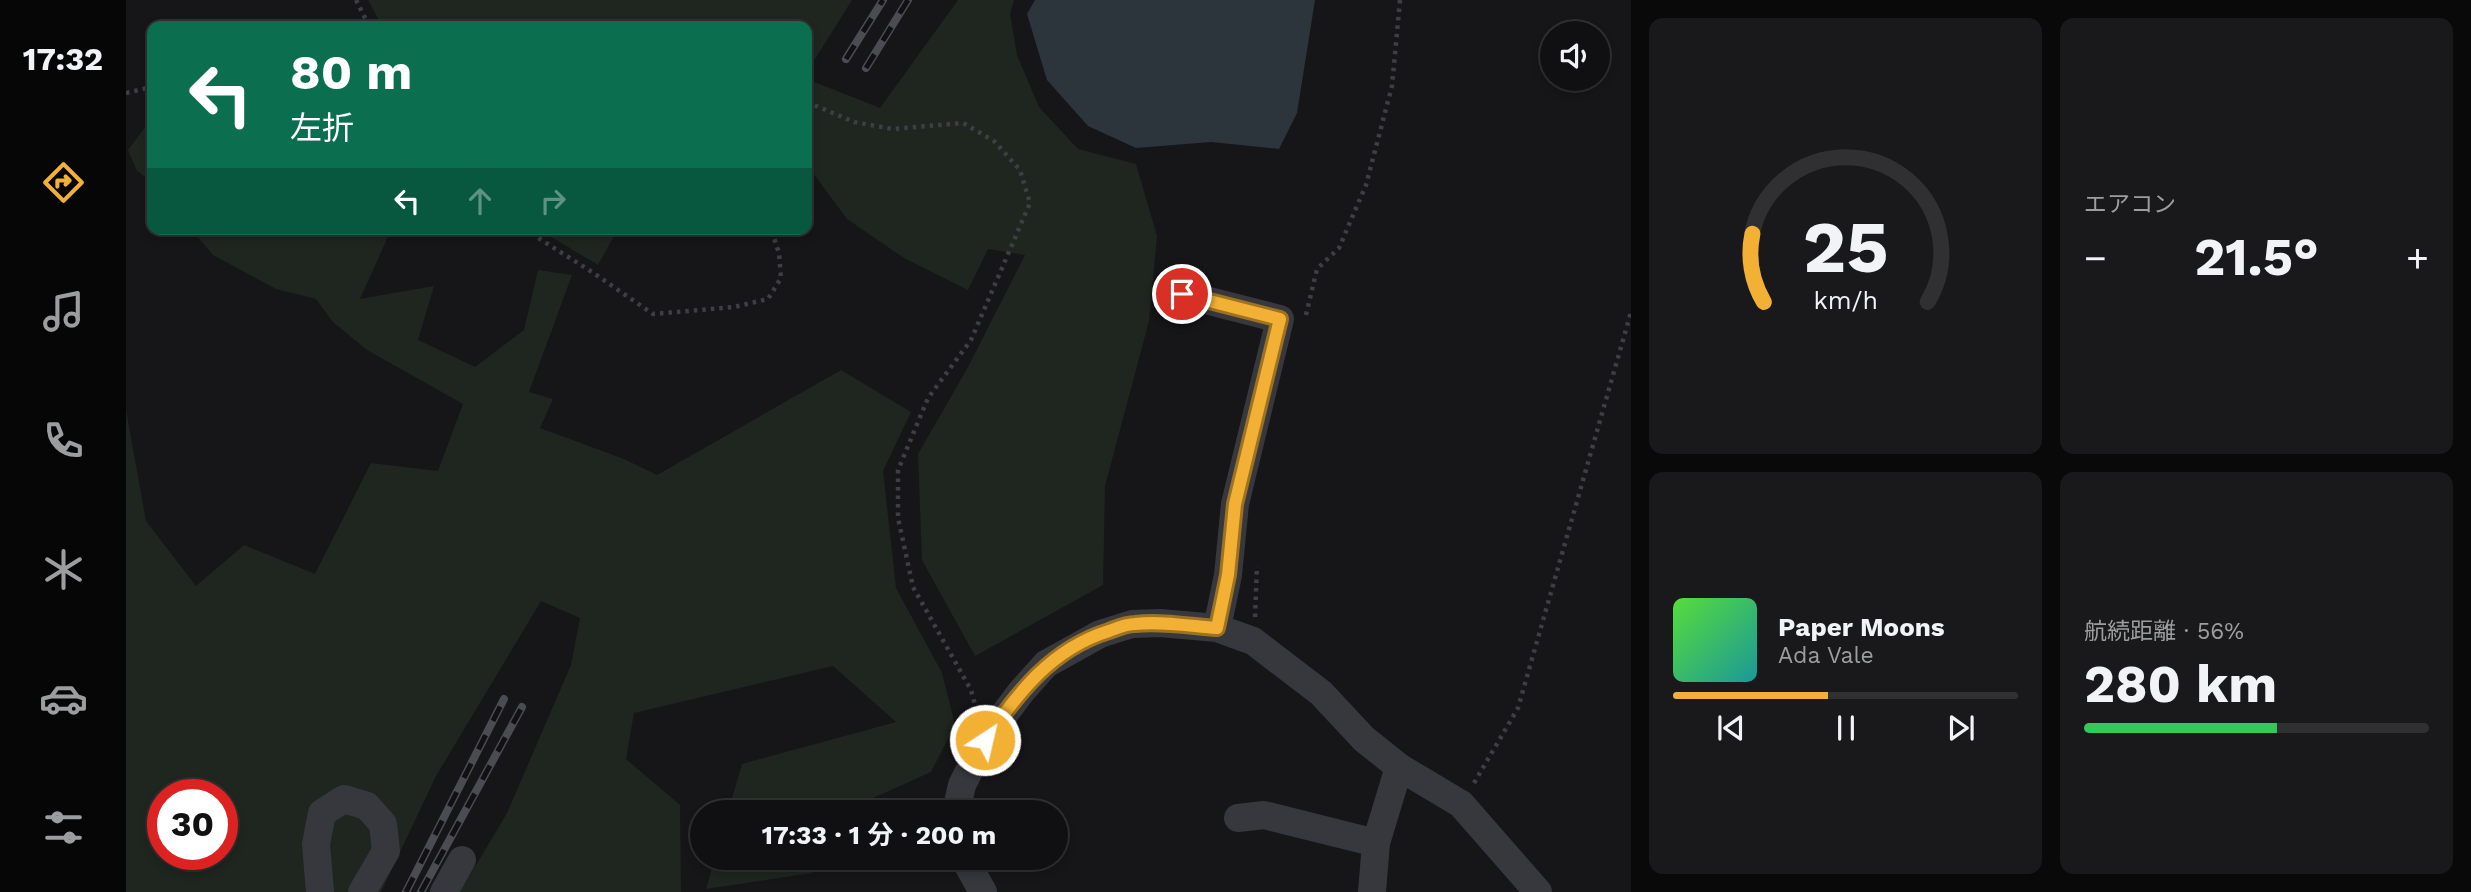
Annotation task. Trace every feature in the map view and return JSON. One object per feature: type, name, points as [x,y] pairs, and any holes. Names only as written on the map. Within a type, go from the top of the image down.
[{"type":"street","points":[[1182,294],[1280,319],[1235,504],[1228,575],[1217,628]]},
{"type":"street","points":[[959,800],[962,785],[985,740],[1046,664],[1100,634],[1132,624],[1160,623],[1217,628],[1253,641],[1321,693],[1364,739],[1399,767],[1461,804],[1538,892]]},
{"type":"street","points":[[1372,892],[1376,843],[1399,767]]},
{"type":"street","points":[[320,892],[316,844],[322,813],[344,799],[367,806],[383,824],[386,851],[362,892]]},
{"type":"street","points":[[1238,818],[1264,815],[1376,843]]},
{"type":"street","points":[[444,892],[462,860]]},
{"type":"street","points":[[971,870],[983,892]]},
{"type":"path","points":[[356,0],[366,21]]},
{"type":"path","points":[[1304,321],[1317,269],[1339,248],[1366,185],[1392,86],[1400,0]]},
{"type":"path","points":[[126,93],[147,88]]},
{"type":"path","points":[[812,104],[853,122],[894,129],[963,123],[994,141],[1020,170],[1030,203],[971,340],[928,398],[898,470],[898,518],[913,587],[971,690],[985,740]]},
{"type":"path","points":[[533,235],[653,314],[734,307],[768,299],[781,278],[779,253],[773,235]]},
{"type":"path","points":[[1461,804],[1518,708],[1631,312]]},
{"type":"path","points":[[1253,641],[1257,563]]},
{"type":"shaded area","points":[[368,0],[852,0],[812,64],[812,21],[379,21]]},
{"type":"shaded area","points":[[958,0],[1014,0],[1010,14],[1017,55],[1039,107],[1078,149],[1136,164],[1157,236],[1149,321],[1105,486],[1103,585],[975,656],[922,560],[918,454],[967,369],[1025,255],[988,249],[968,290],[904,258],[847,219],[812,172],[812,81],[880,108]]},
{"type":"shaded area","points":[[1035,0],[1315,0],[1297,113],[1279,149],[1211,142],[1136,148],[1088,126],[1047,80],[1027,14]]},
{"type":"shaded area","points":[[147,125],[147,178],[137,171],[128,150]]},
{"type":"shaded area","points":[[196,235],[389,235],[360,299],[434,286],[418,340],[475,367],[524,330],[538,270],[572,275],[529,392],[553,399],[540,428],[624,459],[657,475],[841,370],[911,412],[883,471],[896,588],[942,673],[955,725],[931,772],[869,800],[732,800],[742,764],[896,722],[833,666],[634,713],[626,759],[680,805],[681,892],[460,892],[507,813],[571,665],[580,618],[541,601],[436,776],[381,892],[126,892],[126,410],[146,521],[196,586],[244,545],[315,574],[371,463],[438,471],[463,404],[367,350],[333,322],[316,299],[276,289],[213,255]]},
{"type":"shaded area","points":[[548,235],[615,235],[598,265]]},
{"type":"shaded area","points":[[712,870],[814,870],[812,873],[706,889]]},
{"type":"railway","points":[[846,59],[883,0]]},
{"type":"railway","points":[[866,68],[908,0]]},
{"type":"railway","points":[[406,892],[504,699]]},
{"type":"railway","points":[[421,892],[522,707]]},
{"type":"route","points":[[985,740],[1046,664],[1100,634],[1132,624],[1160,623],[1217,628],[1228,575],[1235,504],[1280,319],[1182,294]]}]
